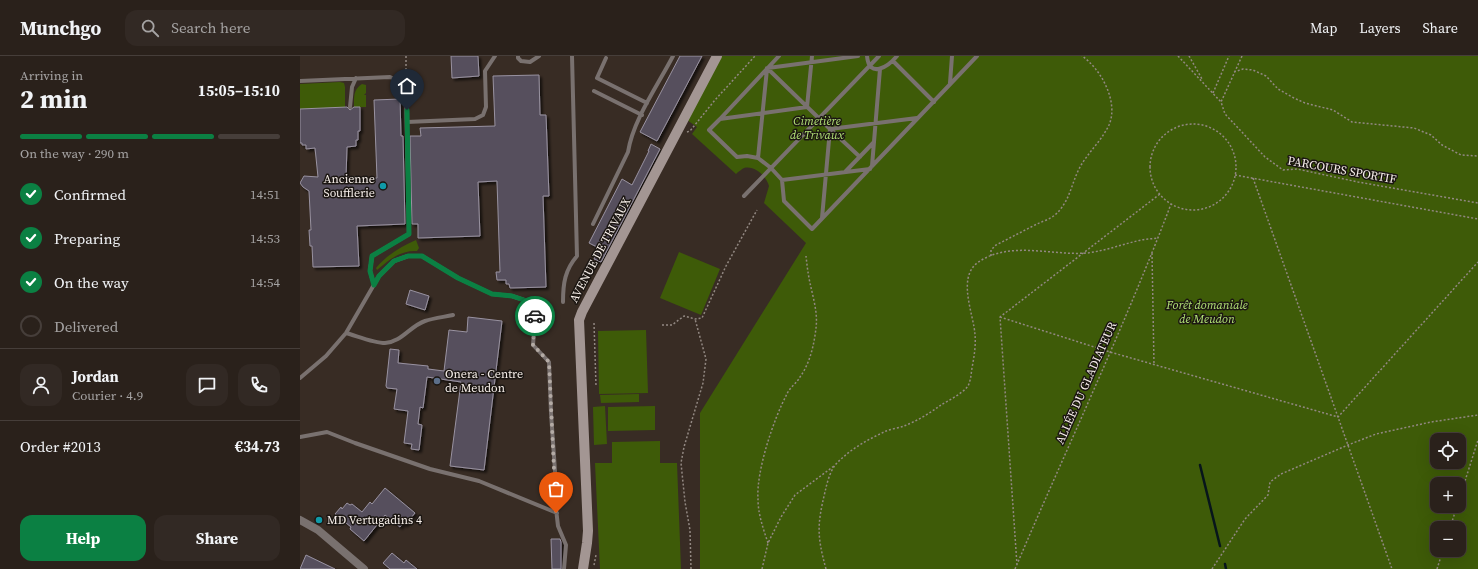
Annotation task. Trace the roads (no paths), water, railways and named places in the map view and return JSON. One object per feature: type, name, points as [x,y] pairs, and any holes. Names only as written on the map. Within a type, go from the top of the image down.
[{"type":"main road","name":"AVENUE DE TRIVAUX","points":[[583,569],[588,543],[588,531],[579,320],[717,56]]},
{"type":"street","points":[[300,520],[318,530],[364,569]]},
{"type":"lane","points":[[407,122],[475,119],[483,115],[486,107],[485,71],[495,56]]},
{"type":"lane","points":[[518,56],[521,61],[530,62],[539,56]]},
{"type":"lane","points":[[563,302],[564,285],[570,265],[578,256],[572,56]]},
{"type":"lane","points":[[592,224],[628,152],[634,128],[673,56]]},
{"type":"lane","points":[[779,56],[710,130],[737,157],[747,156],[758,158],[772,168],[782,180],[784,201],[812,229],[977,56]]},
{"type":"lane","points":[[807,106],[812,56]]},
{"type":"lane","points":[[767,68],[858,56]]},
{"type":"lane","points":[[867,56],[870,66],[880,69],[884,68],[897,56]]},
{"type":"lane","points":[[744,196],[879,56]]},
{"type":"lane","points":[[950,84],[952,56]]},
{"type":"lane","points":[[606,58],[597,78],[647,103]]},
{"type":"lane","points":[[893,61],[934,102]]},
{"type":"lane","points":[[767,68],[860,157]]},
{"type":"lane","points":[[758,158],[767,68]]},
{"type":"lane","points":[[871,168],[880,69]]},
{"type":"lane","points":[[300,81],[390,77],[403,84],[406,90],[409,234],[372,256],[370,271],[374,285]]},
{"type":"lane","points":[[350,107],[352,88],[356,78]]},
{"type":"lane","points":[[594,91],[642,115]]},
{"type":"lane","points":[[720,119],[763,114],[807,106]]},
{"type":"lane","points":[[830,129],[917,118]]},
{"type":"lane","points":[[822,219],[830,129]]},
{"type":"lane","points":[[845,172],[874,142]]},
{"type":"lane","points":[[782,180],[871,168]]},
{"type":"lane","points":[[300,378],[326,356],[346,333],[379,276],[394,261],[408,256],[422,256],[458,278],[492,294],[512,296],[524,300],[532,306],[535,319],[533,345],[549,362],[556,513],[558,526],[566,544],[564,569]]},
{"type":"lane","points":[[346,333],[382,343],[389,342],[402,338],[413,328],[425,321],[453,315]]},
{"type":"lane","points":[[300,437],[327,432],[430,469],[479,481],[556,513]]},
{"type":"waterway","points":[[1200,465],[1220,546]]},
{"type":"waterway","points":[[1225,564],[1226,569]]},
{"type":"place","name":"Ancienne Soufflerie","points":[[383,186]]},
{"type":"place","name":"Onera - Centre de Meudon","points":[[437,381]]},
{"type":"place","name":"MD Vertugadins 4","points":[[319,520]]},
{"type":"park label","name":"Cimetière de Trivaux","points":[[817,128]]},
{"type":"park label","name":"Forêt domaniale de Meudon","points":[[1207,312]]}]
